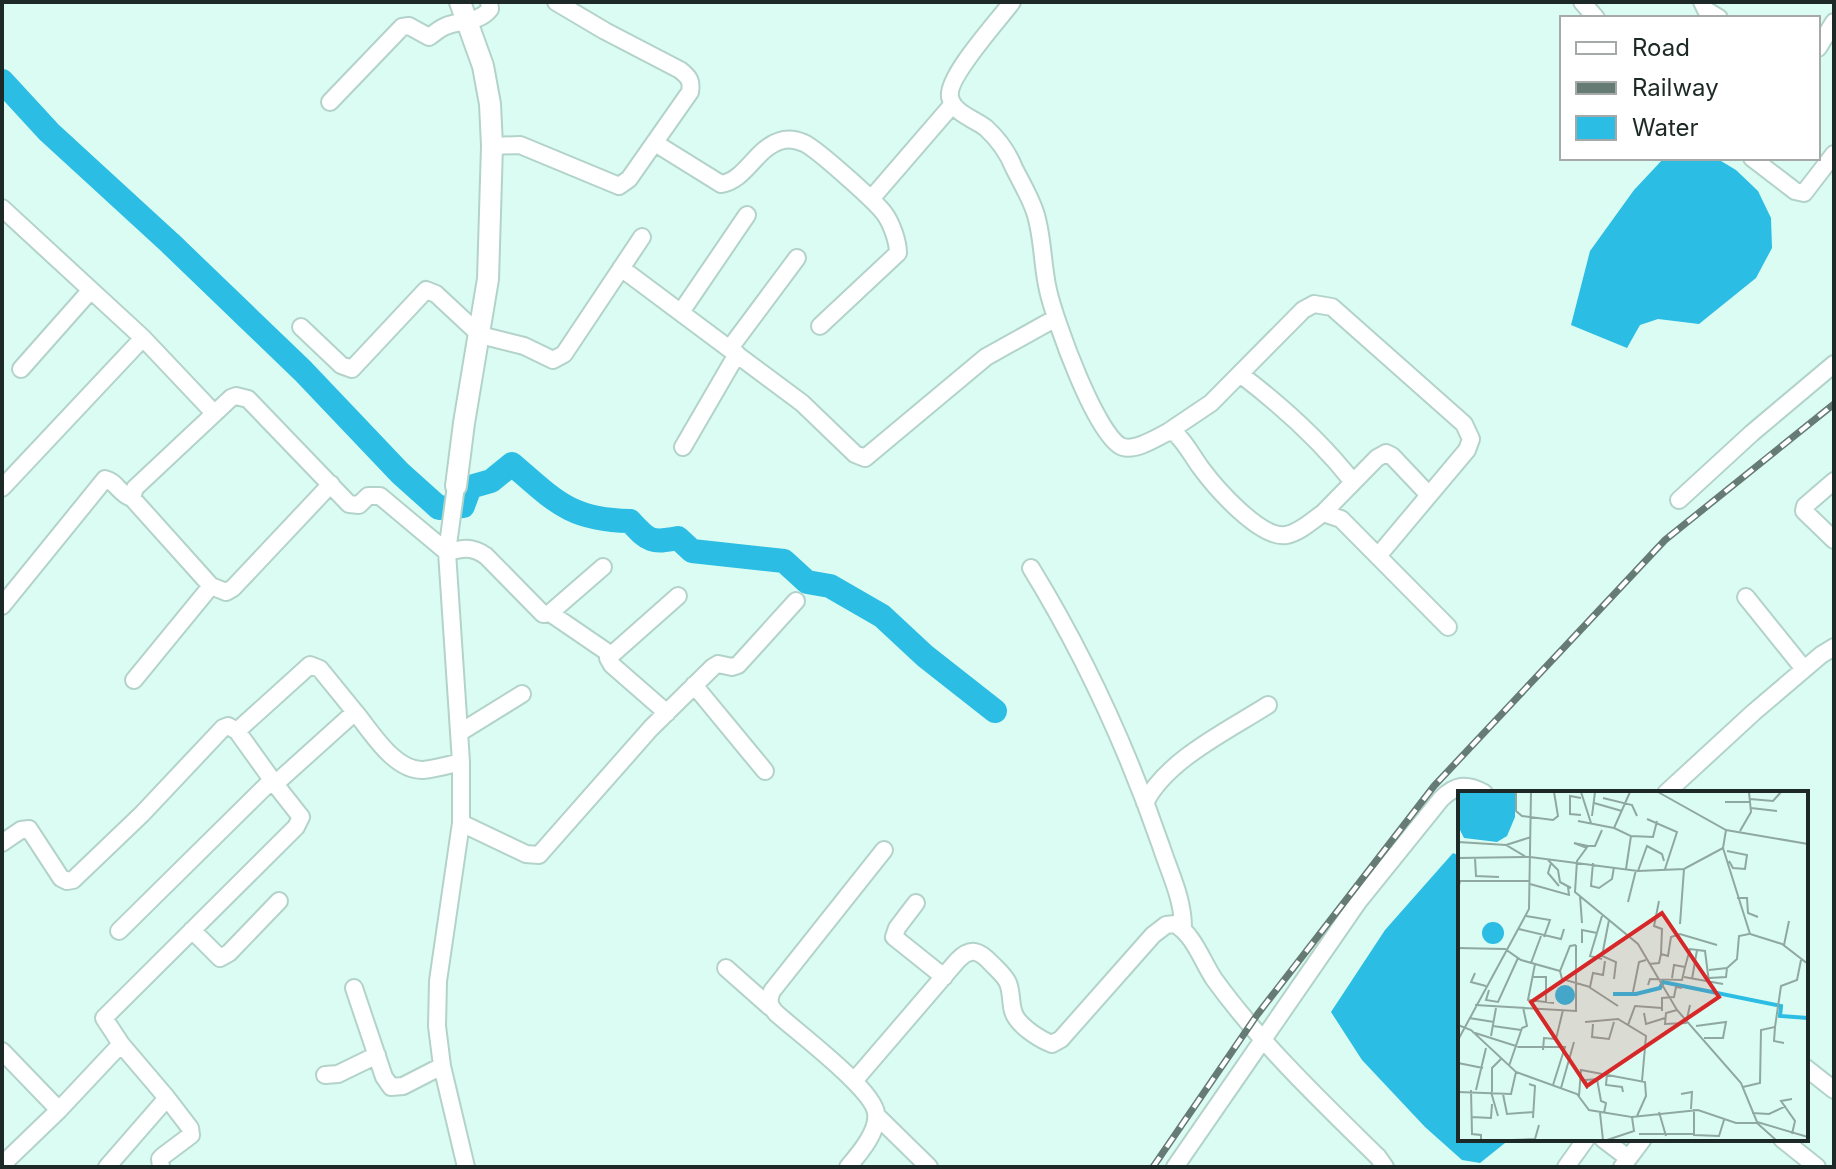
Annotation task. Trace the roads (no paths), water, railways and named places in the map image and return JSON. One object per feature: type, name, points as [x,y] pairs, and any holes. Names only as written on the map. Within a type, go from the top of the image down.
[{"type":"street","points":[[460,2],[483,66],[490,104],[492,146],[488,279],[447,552],[461,762],[461,823],[438,981],[437,1026],[442,1066],[466,1167]]},
{"type":"street","points":[[330,102],[402,27],[409,26],[429,37],[449,25],[469,22],[485,15],[490,9],[489,2]]},
{"type":"street","points":[[492,146],[520,145],[619,186],[629,179],[690,92],[688,76],[556,2]]},
{"type":"street","points":[[1012,2],[957,74],[950,89],[953,104],[985,127],[1011,160],[1035,211],[1048,290],[1073,367],[1114,441],[1119,446],[1135,447],[1168,432],[1211,403],[1303,310],[1314,304],[1332,307],[1470,432],[1470,445],[1378,556]]},
{"type":"street","points":[[1702,2],[1706,10],[1716,16]]},
{"type":"street","points":[[1820,45],[1834,22]]},
{"type":"street","points":[[871,199],[953,104]]},
{"type":"street","points":[[655,143],[721,184],[733,180],[768,147],[781,140],[794,140],[818,152],[871,199],[888,218],[898,253],[820,326]]},
{"type":"street","points":[[1755,160],[1795,191],[1804,193],[1834,154]]},
{"type":"street","points":[[3,210],[143,338],[214,413]]},
{"type":"street","points":[[681,312],[747,215]]},
{"type":"street","points":[[301,327],[341,365],[352,369],[426,290],[436,294],[480,335],[524,346],[547,359],[559,358],[642,237]]},
{"type":"street","points":[[683,447],[734,351],[797,258]]},
{"type":"street","points":[[621,268],[802,403],[855,454],[865,458],[986,357],[1056,318]]},
{"type":"street","points":[[21,369],[90,291]]},
{"type":"street","points":[[2,488],[143,338]]},
{"type":"street","points":[[1679,500],[1834,364]]},
{"type":"street","points":[[1240,374],[1283,407],[1353,482]]},
{"type":"street","points":[[132,498],[135,488],[236,396],[248,399],[354,506],[368,496],[380,496],[447,552]]},
{"type":"street","points":[[1168,432],[1180,438],[1217,486],[1250,519],[1279,535],[1292,534],[1323,513],[1377,458],[1386,453],[1429,495]]},
{"type":"street","points":[[2,606],[105,479],[132,498],[211,586],[220,591],[233,588],[331,484]]},
{"type":"street","points":[[1834,481],[1805,506],[1804,511],[1834,540]]},
{"type":"street","points":[[1323,513],[1341,519],[1448,627]]},
{"type":"street","points":[[447,552],[475,548],[543,614],[550,613],[603,567]]},
{"type":"street","points":[[1031,568],[1095,681],[1180,897],[1183,928],[1214,978],[1263,1038],[1385,1167]]},
{"type":"street","points":[[134,680],[211,586]]},
{"type":"street","points":[[667,713],[608,658],[678,596]]},
{"type":"street","points":[[1746,597],[1804,669]]},
{"type":"street","points":[[461,823],[526,854],[539,855],[694,685],[718,664],[738,665],[796,601]]},
{"type":"street","points":[[550,613],[610,654]]},
{"type":"street","points":[[1668,791],[1804,669],[1834,647]]},
{"type":"street","points":[[237,731],[310,665],[320,669],[390,753],[413,769],[423,770],[461,762]]},
{"type":"street","points":[[694,685],[765,771]]},
{"type":"street","points":[[459,733],[522,694]]},
{"type":"street","points":[[1145,803],[1152,788],[1175,766],[1268,705]]},
{"type":"street","points":[[119,931],[274,782],[355,712]]},
{"type":"street","points":[[2,843],[21,830],[29,829],[61,878],[73,880],[228,726],[237,731],[301,817],[299,823],[105,1014],[105,1021],[121,1044],[190,1128],[191,1135],[160,1159],[161,1167]]},
{"type":"street","points":[[1175,1167],[1358,902],[1441,799],[1451,789],[1464,785],[1479,791]]},
{"type":"street","points":[[770,1007],[768,999],[772,991],[884,850]]},
{"type":"street","points":[[192,930],[220,958],[229,953],[279,901]]},
{"type":"street","points":[[916,903],[894,937],[944,977]]},
{"type":"street","points":[[854,1081],[963,955],[977,951],[1004,976],[1018,1021],[1052,1044],[1061,1039],[1159,929],[1175,924],[1183,928]]},
{"type":"street","points":[[726,968],[854,1081],[872,1102],[877,1116],[929,1167]]},
{"type":"street","points":[[354,988],[384,1077],[391,1087],[403,1086],[442,1066]]},
{"type":"street","points":[[2,1165],[121,1044]]},
{"type":"street","points":[[2,1051],[59,1110]]},
{"type":"street","points":[[325,1075],[338,1074],[377,1055]]},
{"type":"street","points":[[1808,1070],[1834,1090]]},
{"type":"street","points":[[107,1167],[167,1098]]},
{"type":"street","points":[[848,1167],[865,1145],[877,1116]]},
{"type":"street","points":[[1566,1167],[1585,1141]]},
{"type":"street","points":[[1605,1141],[1625,1163],[1642,1141]]},
{"type":"street","points":[[1784,1141],[1817,1167]]},
{"type":"water","points":[[1662,160],[1719,160],[1736,170],[1758,191],[1771,218],[1772,248],[1756,278],[1699,324],[1658,319],[1640,325],[1627,348],[1571,325],[1590,251],[1634,190]]},
{"type":"water","points":[[1453,853],[1458,855],[1458,1141],[1508,1141],[1480,1163],[1462,1160],[1425,1127],[1362,1060],[1331,1012],[1385,930]]},
{"type":"waterway","points":[[2,81],[49,132],[303,371],[400,473],[439,508],[463,506],[470,487],[491,481],[512,464],[565,506],[592,517],[630,521],[651,539],[678,538],[692,551],[784,561],[807,582],[830,586],[882,616],[925,656],[995,711]]},
{"type":"railway","points":[[1153,1167],[1257,1015],[1434,786],[1665,540],[1834,404]]}]
